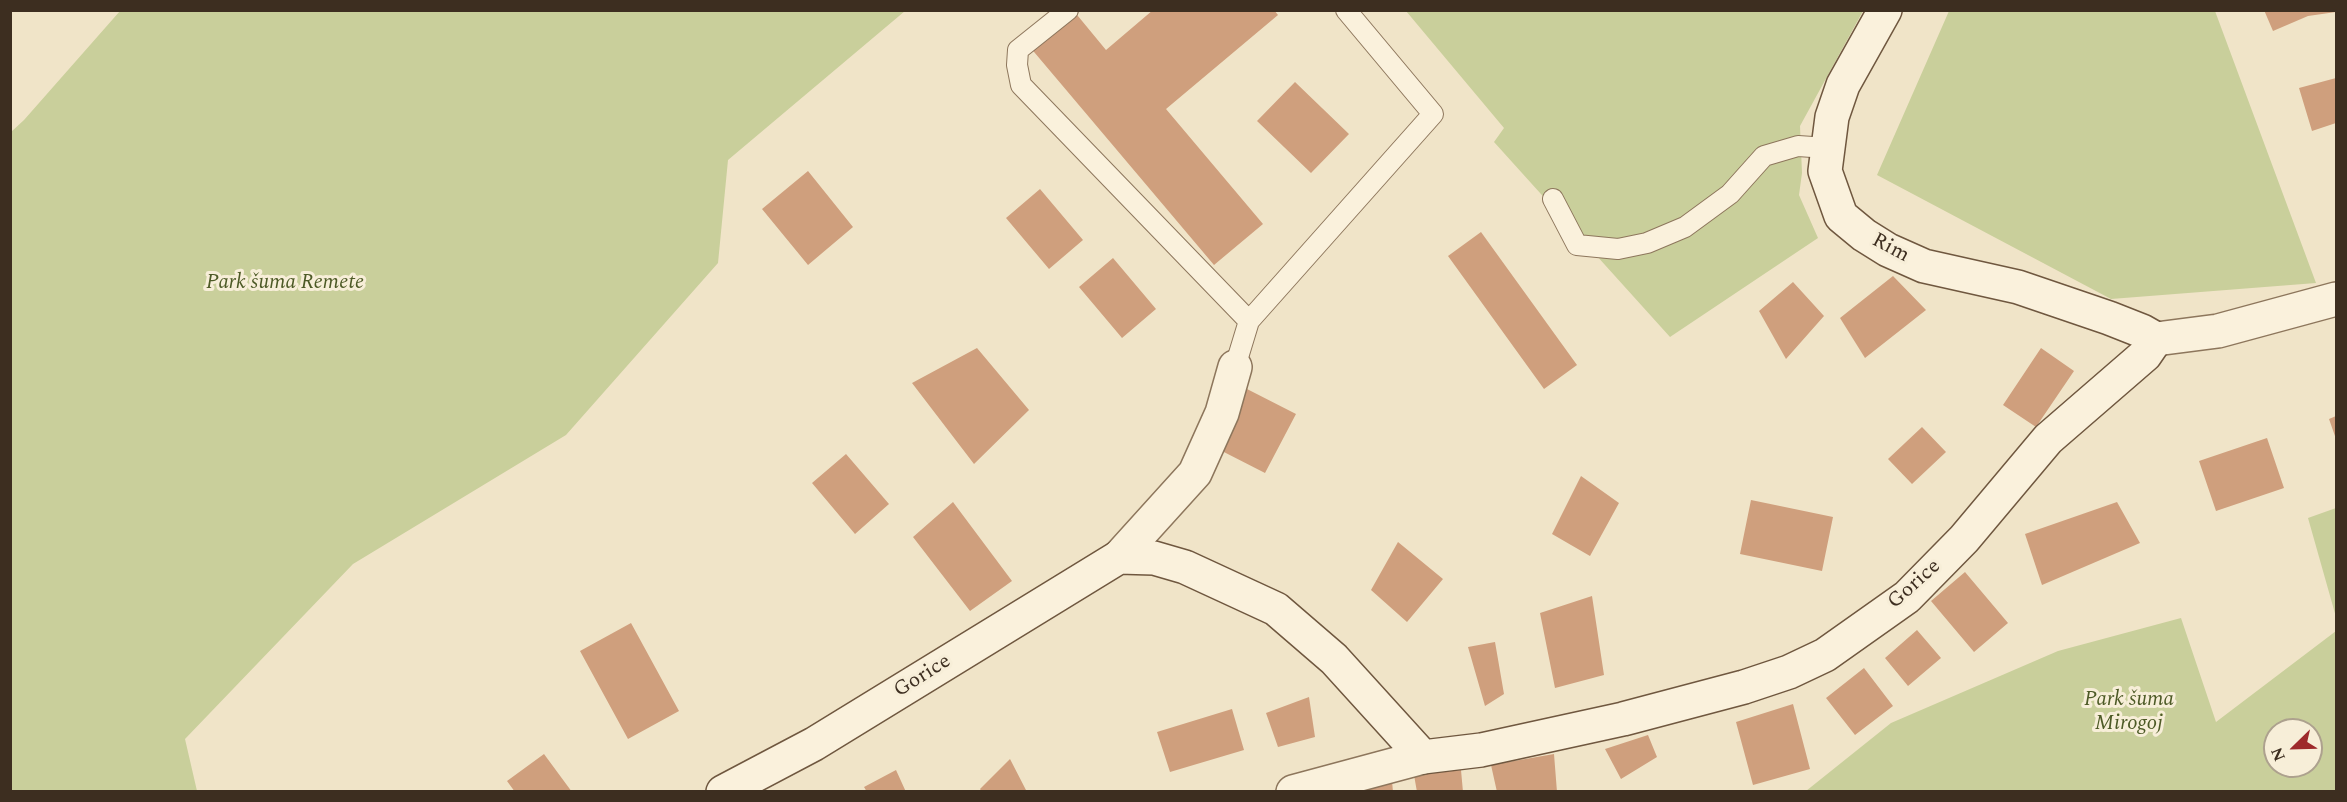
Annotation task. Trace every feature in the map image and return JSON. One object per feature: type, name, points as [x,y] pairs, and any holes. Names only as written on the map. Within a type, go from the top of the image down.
[{"type":"street","name":"Rim","points":[[1885,10],[1843,85],[1832,117],[1825,171],[1840,216],[1888,250],[1924,266],[2018,287],[2109,318],[2156,339]]},
{"type":"street","points":[[2156,339],[2218,331],[2337,299]]},
{"type":"street","name":"Gorice","points":[[1308,790],[1423,757],[1481,750],[1623,718],[1744,687],[1789,672],[1825,655],[1906,597],[1964,539],[2048,439],[2145,355],[2156,339]]},
{"type":"street","name":"Gorice","points":[[723,792],[814,744],[1119,557],[1195,473],[1222,412],[1235,367]]},
{"type":"street","points":[[1119,557],[1154,558],[1185,567],[1276,609],[1334,659],[1423,757]]},
{"type":"lane","points":[[1068,10],[1018,50],[1017,65],[1021,85],[1249,321]]},
{"type":"lane","points":[[1235,367],[1249,321],[1433,114],[1346,10]]},
{"type":"lane","points":[[1553,199],[1577,245],[1618,249],[1647,243],[1685,227],[1730,194],[1764,156],[1798,146],[1827,148]]},
{"type":"green space","name":"Park šuma Remete","points":[[120,11],[905,11],[728,160],[718,263],[566,435],[353,564],[185,739],[197,791],[11,791],[11,132]]},
{"type":"green space","points":[[1406,11],[1863,11],[1800,126],[1802,173],[1799,195],[1818,238],[1670,337],[1494,142],[1504,128]]},
{"type":"green space","points":[[1949,11],[2215,11],[2316,283],[2111,299],[1877,175]]},
{"type":"green space","points":[[2336,508],[2336,617],[2308,518]]},
{"type":"green space","name":"Park šuma Mirogoj","points":[[2181,618],[2216,722],[2336,631],[2336,791],[1806,791],[1891,723],[2058,651]]},
{"type":"building","points":[[1073,10],[1106,50],[1153,10],[1274,10],[1278,15],[1166,109],[1263,224],[1214,265],[1029,46]]},
{"type":"building","points":[[2264,10],[2336,10],[2336,12],[2308,16],[2273,31]]},
{"type":"building","points":[[2336,78],[2336,123],[2312,131],[2299,88]]},
{"type":"building","points":[[1295,82],[1349,134],[1311,173],[1257,121]]},
{"type":"building","points":[[808,171],[853,227],[808,265],[762,209]]},
{"type":"building","points":[[1040,189],[1083,240],[1049,269],[1006,218]]},
{"type":"building","points":[[1481,232],[1577,365],[1544,389],[1448,256]]},
{"type":"building","points":[[1113,258],[1156,309],[1122,338],[1079,287]]},
{"type":"building","points":[[1893,276],[1926,310],[1865,358],[1840,318]]},
{"type":"building","points":[[1793,282],[1824,316],[1786,359],[1759,311]]},
{"type":"building","points":[[977,348],[1029,410],[974,464],[912,383]]},
{"type":"building","points":[[2041,348],[2074,371],[2036,427],[2003,405]]},
{"type":"building","points":[[1247,389],[1296,414],[1265,473],[1218,449]]},
{"type":"building","points":[[2336,416],[2336,439],[2329,419]]},
{"type":"building","points":[[1922,427],[1946,452],[1912,484],[1888,459]]},
{"type":"building","points":[[2267,438],[2284,488],[2216,511],[2199,461]]},
{"type":"building","points":[[846,454],[889,504],[855,534],[812,483]]},
{"type":"building","points":[[1581,476],[1619,503],[1590,556],[1552,534]]},
{"type":"building","points":[[1751,500],[1833,517],[1822,571],[1740,554]]},
{"type":"building","points":[[953,502],[1012,581],[970,611],[913,537]]},
{"type":"building","points":[[2117,502],[2140,543],[2042,585],[2025,534]]},
{"type":"building","points":[[1398,542],[1443,579],[1407,622],[1371,590]]},
{"type":"building","points":[[1965,572],[2008,623],[1974,652],[1931,601]]},
{"type":"building","points":[[1592,596],[1604,675],[1555,688],[1540,613]]},
{"type":"building","points":[[631,623],[679,711],[628,739],[580,651]]},
{"type":"building","points":[[1917,630],[1941,658],[1908,686],[1885,658]]},
{"type":"building","points":[[1495,642],[1504,694],[1485,706],[1468,647]]},
{"type":"building","points":[[1864,668],[1893,706],[1855,735],[1826,698]]},
{"type":"building","points":[[1309,697],[1315,737],[1278,747],[1266,713]]},
{"type":"building","points":[[1793,704],[1810,769],[1753,785],[1736,722]]},
{"type":"building","points":[[1232,709],[1244,750],[1170,772],[1157,732]]},
{"type":"building","points":[[1648,735],[1657,757],[1621,779],[1605,749]]},
{"type":"building","points":[[544,754],[572,792],[515,792],[507,781]]},
{"type":"building","points":[[1554,754],[1557,792],[1497,792],[1491,765]]},
{"type":"building","points":[[1010,759],[1027,792],[982,792],[980,789]]},
{"type":"building","points":[[896,770],[906,792],[867,792],[864,787]]},
{"type":"building","points":[[1461,770],[1463,792],[1417,792],[1414,775]]},
{"type":"building","points":[[1392,781],[1393,792],[1340,792]]}]
